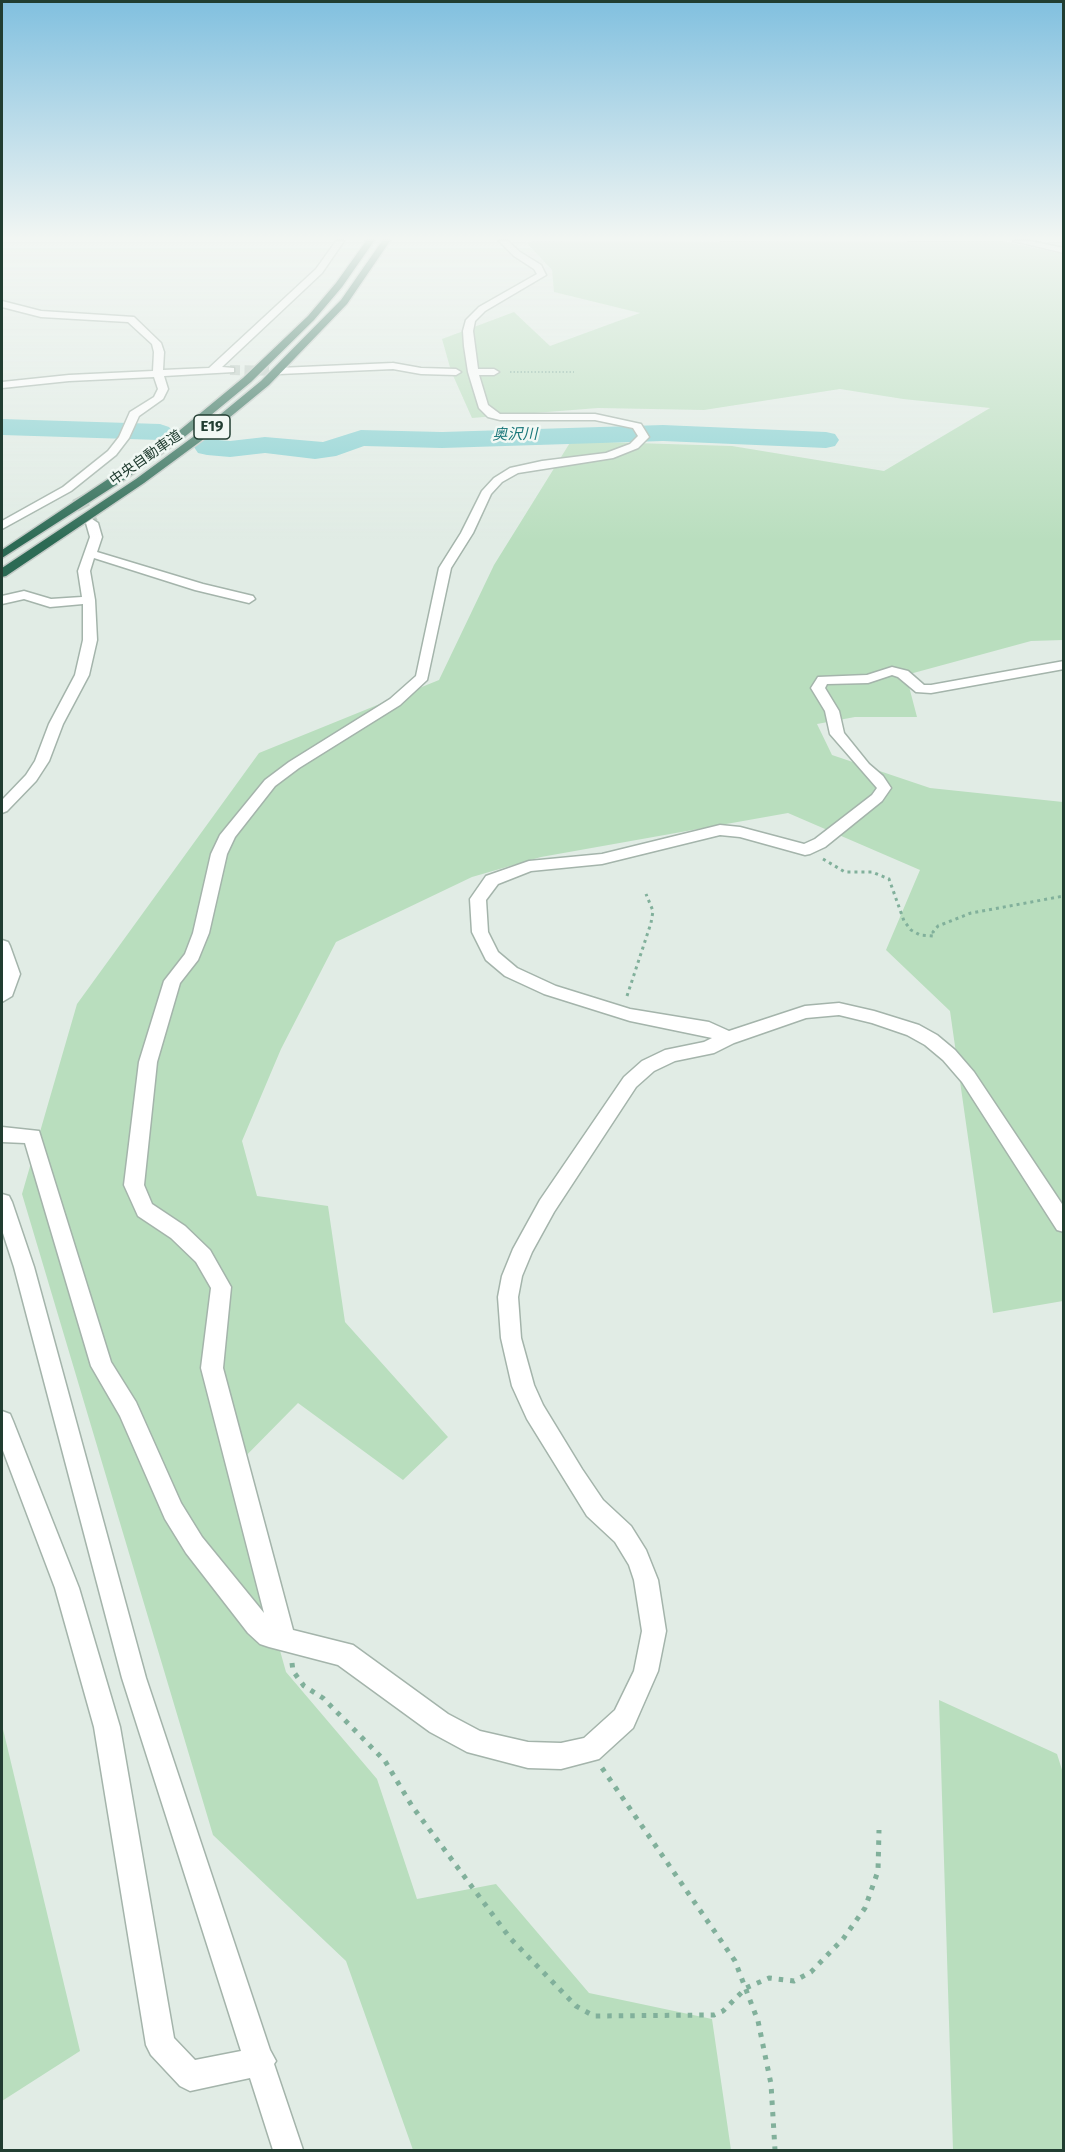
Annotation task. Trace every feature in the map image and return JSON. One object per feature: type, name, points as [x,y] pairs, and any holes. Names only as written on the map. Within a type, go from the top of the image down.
[{"type":"highway","name":"中央自動車道","points":[[2,555],[133,470],[178,437],[238,387],[287,341]]},
{"type":"highway","name":"中央自動車道","points":[[2,573],[197,440],[265,383],[306,341]]},
{"type":"street","points":[[2,526],[67,489],[112,453],[124,438],[134,414],[158,399],[163,389],[158,373],[159,352],[154,341]]},
{"type":"street","points":[[212,371],[244,341]]},
{"type":"street","points":[[290,1642],[212,1368],[221,1287],[203,1256],[178,1232],[145,1210],[134,1185],[148,1062],[163,1005],[172,981],[192,956],[201,933],[219,854],[228,835],[270,783],[294,765],[395,702],[422,677],[445,568],[467,533],[486,493],[498,480],[514,470],[542,464],[609,456],[634,446],[644,437],[637,426],[595,417],[512,418],[492,415],[483,406],[473,372],[469,341]]},
{"type":"street","points":[[279,371],[393,366],[421,371],[456,372]]},
{"type":"street","points":[[2,384],[69,378],[230,370]]},
{"type":"street","points":[[473,372],[494,372]]},
{"type":"street","points":[[67,489],[75,492],[78,497]]},
{"type":"street","points":[[2,808],[31,778],[42,760],[56,724],[82,675],[90,640],[89,600],[84,571],[96,537],[92,523]]},
{"type":"street","points":[[89,554],[102,556],[199,587],[249,599]]},
{"type":"street","points":[[2,600],[24,595],[50,603],[89,600]]},
{"type":"street","points":[[728,1038],[709,1029],[621,1012],[550,990],[511,972],[492,956],[480,932],[478,899],[492,880],[529,866],[602,859],[720,830],[740,832],[807,849],[820,843],[869,804],[884,788],[837,734],[831,711],[818,688],[823,680],[868,679],[892,671],[903,674],[921,689],[931,689],[1064,665]]},
{"type":"street","points":[[2,946],[12,974],[6,992],[2,996]]},
{"type":"street","points":[[2,1135],[32,1136],[99,1356],[128,1409],[174,1511],[194,1545],[257,1624],[269,1635],[344,1654],[439,1723],[476,1743],[528,1755],[561,1755],[590,1750],[624,1719],[646,1671],[654,1631],[646,1580],[638,1558],[623,1534],[595,1508],[535,1412],[516,1359],[508,1297],[512,1276],[523,1249],[542,1215],[630,1082],[648,1066],[670,1055],[708,1048],[728,1038],[805,1012],[839,1009],[874,1017],[913,1030],[931,1040],[949,1055],[968,1077],[1064,1224]]},
{"type":"street","points":[[2,1202],[24,1267],[79,1479],[135,1678],[261,2061],[288,2151]]},
{"type":"street","points":[[2,1421],[67,1588],[107,1727],[161,2045],[190,2076],[261,2061]]},
{"type":"path","points":[[494,372],[574,372]]},
{"type":"path","points":[[807,849],[845,872],[872,872],[889,879],[904,921],[911,930],[920,934],[934,936],[933,932],[938,926],[971,913],[1064,896]]},
{"type":"path","points":[[621,1012],[651,923],[653,911],[646,894]]},
{"type":"path","points":[[290,1642],[293,1671],[304,1686],[323,1698],[385,1761],[412,1806],[510,1938],[576,2006],[594,2016],[714,2015],[723,2011],[746,1988],[769,1978],[794,1981],[811,1972],[843,1940],[865,1908],[878,1871],[879,1830]]},
{"type":"path","points":[[590,1750],[735,1961],[758,2021],[771,2084],[775,2151]]},
{"type":"green space","points":[[443,341],[545,341],[550,346],[562,341],[1063,341],[1063,640],[1031,641],[906,675],[917,717],[855,717],[817,724],[832,755],[930,788],[1063,802],[1063,1301],[993,1313],[950,1011],[886,950],[920,870],[788,813],[541,857],[472,877],[336,942],[281,1049],[242,1141],[257,1196],[328,1206],[345,1322],[448,1437],[403,1480],[298,1403],[230,1472],[286,1672],[377,1779],[417,1899],[496,1884],[589,1993],[712,2019],[731,2150],[413,2150],[346,1961],[213,1835],[22,1194],[77,1004],[259,753],[439,680],[494,565],[571,441],[732,446],[884,471],[990,408],[903,399],[840,389],[704,410],[598,408],[472,418],[451,371]]},
{"type":"green space","points":[[939,1700],[1057,1754],[1063,1773],[1063,2150],[953,2150]]},
{"type":"green space","points":[[2,1725],[80,2051],[2,2101]]},
{"type":"waterway","name":"奥沢川","points":[[2,427],[160,432]]},
{"type":"waterway","name":"奥沢川","points":[[207,447],[230,449],[265,445],[315,451],[327,450],[361,438],[442,440],[663,433],[826,440]]},
{"type":"tunnel","points":[[230,370],[279,371]]},
{"type":"tunnel","points":[[78,497],[92,523]]}]
